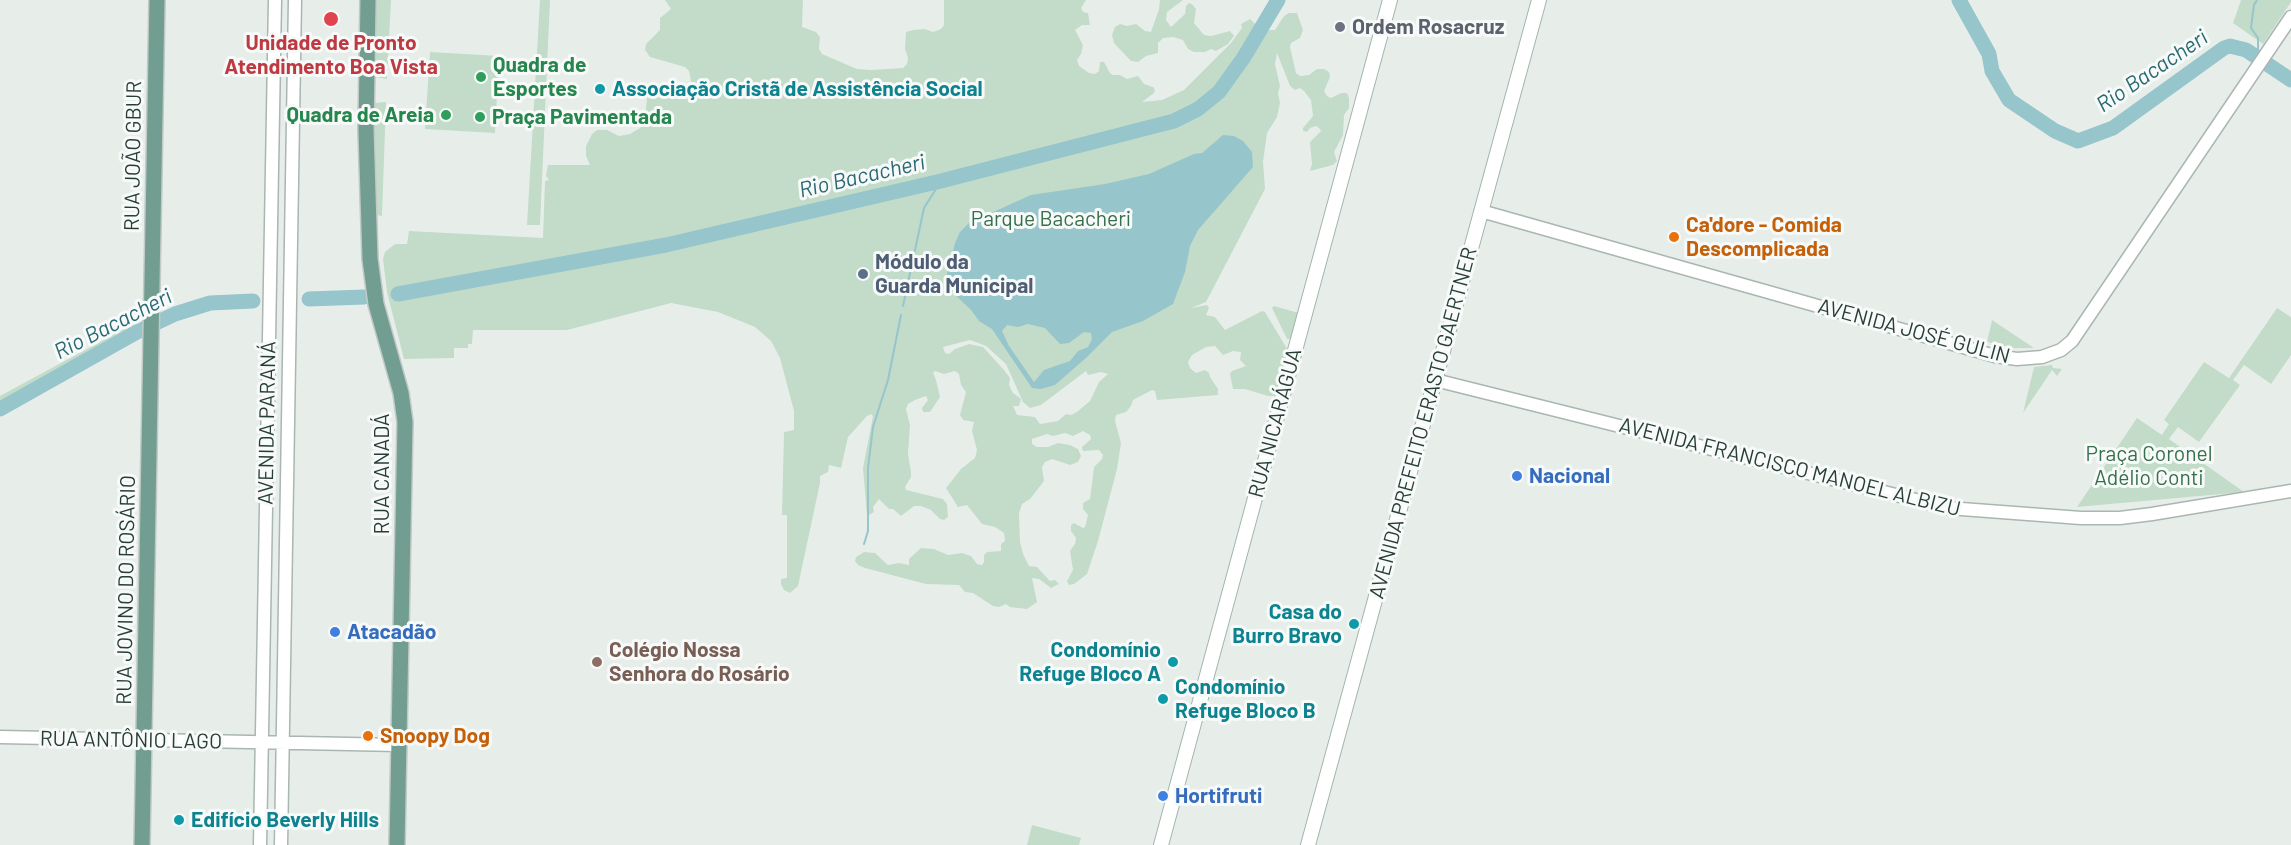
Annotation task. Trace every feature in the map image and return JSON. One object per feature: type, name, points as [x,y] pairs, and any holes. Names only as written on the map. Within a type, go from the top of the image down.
[{"type":"main road","name":"RUA JOÃO GBUR","points":[[151,336],[157,0]]},
{"type":"main road","name":"RUA CANADÁ","points":[[368,0],[366,130],[369,250],[376,303],[401,393],[405,422],[397,845]]},
{"type":"main road","name":"RUA NICARÁGUA","points":[[1161,845],[1390,0]]},
{"type":"main road","name":"AVENIDA PREFEITO ERASTO GAERTNER","points":[[1308,845],[1539,0]]},
{"type":"main road","name":"RUA JOVINO DO ROSÁRIO","points":[[142,845],[151,336]]},
{"type":"street","name":"AVENIDA PARANÁ","points":[[260,845],[275,0]]},
{"type":"street","name":"AVENIDA PARANÁ","points":[[281,845],[295,0]]},
{"type":"street","name":"AVENIDA JOSÉ GULIN","points":[[1481,211],[1995,356],[2017,360],[2030,359],[2061,350],[2072,341],[2291,17]]},
{"type":"street","name":"AVENIDA FRANCISCO MANOEL ALBIZU","points":[[1435,380],[1948,508],[2120,518],[2291,491]]},
{"type":"street","name":"RUA ANTÔNIO LAGO","points":[[0,737],[399,745]]},
{"type":"green space","points":[[376,0],[391,0],[387,79],[375,77]]},
{"type":"green space","points":[[540,0],[550,0],[540,225],[527,225]]},
{"type":"green space","name":"Parque Bacacheri","points":[[665,0],[803,0],[802,27],[816,32],[820,37],[819,49],[822,54],[857,69],[871,70],[903,68],[908,58],[905,49],[906,32],[925,29],[933,32],[941,29],[944,25],[944,0],[1086,0],[1081,8],[1083,12],[1088,13],[1090,25],[1082,25],[1075,30],[1083,45],[1077,60],[1079,66],[1095,74],[1099,71],[1100,62],[1104,62],[1113,75],[1120,75],[1127,79],[1138,76],[1144,84],[1155,90],[1142,102],[1162,100],[1184,90],[1231,43],[1242,28],[1241,24],[1250,19],[1265,33],[1275,30],[1284,16],[1297,13],[1303,30],[1300,38],[1291,43],[1290,47],[1296,73],[1300,76],[1309,75],[1317,69],[1324,69],[1329,72],[1330,77],[1324,91],[1327,96],[1331,98],[1347,93],[1349,98],[1349,108],[1344,115],[1343,135],[1334,152],[1337,161],[1333,165],[1310,171],[1312,164],[1310,142],[1321,131],[1316,126],[1307,132],[1303,131],[1313,116],[1311,100],[1300,88],[1295,90],[1290,86],[1277,53],[1275,64],[1280,86],[1278,93],[1280,103],[1277,117],[1267,133],[1263,162],[1265,189],[1206,302],[1191,308],[1207,305],[1209,308],[1206,315],[1215,317],[1225,330],[1262,311],[1265,312],[1289,352],[1281,369],[1277,393],[1268,396],[1245,389],[1233,389],[1230,374],[1246,366],[1240,360],[1241,352],[1233,351],[1223,355],[1215,346],[1206,347],[1192,355],[1188,362],[1190,368],[1196,373],[1205,370],[1209,373],[1218,389],[1218,395],[1157,400],[1155,391],[1152,390],[1133,400],[1126,412],[1116,415],[1115,421],[1121,443],[1117,469],[1098,541],[1087,574],[1069,585],[1067,581],[1073,570],[1070,551],[1076,538],[1071,531],[1071,525],[1074,523],[1085,527],[1088,515],[1083,509],[1083,503],[1090,499],[1094,467],[1103,455],[1099,450],[1083,451],[1082,447],[1091,439],[1090,435],[1083,431],[1073,436],[1065,433],[1053,436],[1047,434],[1032,439],[1032,444],[1037,447],[1048,447],[1058,443],[1070,445],[1078,449],[1081,456],[1078,462],[1070,465],[1052,459],[1045,462],[1042,467],[1044,481],[1030,499],[1022,504],[1019,513],[1020,542],[1023,554],[1029,566],[1037,567],[1050,581],[1055,580],[1059,584],[1051,588],[1039,579],[1032,578],[1037,602],[1027,609],[1010,607],[1006,604],[999,607],[993,606],[973,593],[965,592],[959,585],[926,584],[865,568],[855,561],[856,557],[864,552],[875,553],[888,565],[899,563],[909,565],[909,559],[921,548],[934,549],[948,555],[962,553],[971,556],[977,564],[982,565],[987,552],[1001,551],[1001,544],[1005,541],[1004,533],[995,527],[982,524],[967,505],[958,507],[946,488],[961,469],[975,458],[977,450],[972,431],[974,422],[963,420],[960,415],[966,392],[961,385],[959,374],[955,371],[944,374],[935,371],[933,373],[940,397],[930,412],[923,412],[922,408],[928,400],[926,396],[908,404],[906,409],[910,425],[908,454],[911,477],[905,487],[906,490],[943,499],[947,504],[948,517],[944,520],[940,519],[931,510],[921,506],[914,506],[901,516],[879,499],[873,507],[874,512],[867,516],[863,468],[873,416],[871,414],[848,437],[841,468],[829,465],[828,472],[820,476],[798,586],[790,593],[784,590],[781,584],[781,579],[787,578],[787,515],[782,515],[784,432],[794,430],[794,411],[780,358],[771,341],[755,327],[718,312],[671,303],[567,330],[473,330],[472,344],[468,344],[468,348],[454,348],[454,358],[404,359],[387,292],[383,259],[385,252],[395,244],[407,244],[409,231],[543,238],[545,181],[549,180],[546,176],[548,165],[590,165],[586,156],[586,146],[592,134],[597,130],[607,130],[619,136],[630,134],[640,128],[645,120],[647,97],[651,89],[658,87],[675,90],[687,88],[691,81],[689,71],[685,67],[650,57],[645,50],[646,44],[660,30],[660,18],[671,9]],"holes":[[[970,340],[986,346],[1006,364],[1023,402],[1030,408],[1041,405],[1086,371],[1088,375],[1101,372],[1108,374],[1099,382],[1090,401],[1077,412],[1071,415],[1066,414],[1058,421],[1040,424],[1035,417],[1017,415],[1013,406],[1019,406],[1021,399],[1013,393],[1009,385],[1010,378],[983,347],[969,344],[949,354],[945,353],[943,347]]]},
{"type":"green space","points":[[1160,0],[1183,0],[1167,12],[1166,20],[1171,27],[1185,14],[1189,3],[1196,9],[1194,23],[1204,35],[1211,36],[1230,31],[1234,36],[1228,44],[1216,51],[1211,49],[1205,52],[1194,52],[1188,49],[1183,40],[1173,37],[1163,38],[1158,43],[1158,53],[1146,56],[1138,62],[1131,61],[1114,43],[1112,35],[1115,27],[1120,24],[1127,26],[1136,24],[1145,31],[1151,32]]},
{"type":"green space","points":[[2241,0],[2291,0],[2291,2],[2263,44],[2233,23]]},
{"type":"green space","points":[[430,52],[499,56],[495,133],[425,129]]},
{"type":"green space","points":[[386,102],[382,216],[377,215],[374,103]]},
{"type":"green space","points":[[1274,306],[1299,313],[1292,339],[1287,339],[1272,308]]},
{"type":"green space","name":"Praça Coronel Adélio Conti","points":[[2277,308],[2291,317],[2291,355],[2271,384],[2244,365],[2233,380],[2240,385],[2199,442],[2178,427],[2169,439],[2244,492],[2077,507],[2137,418],[2162,435],[2169,424],[2164,420],[2204,362],[2229,378]]},
{"type":"green space","points":[[1992,320],[2034,348],[2014,348],[1987,342]]},
{"type":"green space","points":[[133,324],[135,328],[0,404],[0,396]]},
{"type":"green space","points":[[2052,365],[2053,368],[2062,369],[2057,376],[2052,370],[2023,413],[2034,367]]},
{"type":"green space","points":[[1032,825],[1081,838],[1079,845],[1027,845]]},
{"type":"water","points":[[1223,135],[1234,136],[1243,141],[1252,152],[1253,167],[1198,230],[1190,246],[1185,272],[1173,304],[1143,321],[1112,332],[1055,385],[1041,389],[1032,388],[992,329],[979,321],[950,290],[947,274],[960,232],[969,223],[1031,195],[1105,184],[1149,174],[1194,154],[1202,153]],"holes":[[[1028,324],[1045,328],[1060,344],[1069,343],[1084,332],[1091,333],[1092,339],[1088,347],[1078,351],[1070,361],[1044,370],[1034,382],[1009,346],[1002,331],[1007,325],[1018,327]]]},
{"type":"waterway","name":"Rio Bacacheri","points":[[398,294],[666,245],[941,181],[1174,121],[1198,109],[1219,92],[1244,57],[1278,0]]},
{"type":"waterway","name":"Rio Bacacheri","points":[[1959,0],[1989,54],[1992,71],[2009,100],[2055,131],[2078,141],[2113,128],[2224,48],[2230,46],[2246,50],[2291,80]]},
{"type":"waterway","points":[[2257,0],[2254,5],[2251,28],[2258,38],[2258,57]]},
{"type":"waterway","points":[[903,306],[924,208],[941,181]]},
{"type":"waterway","name":"Rio Bacacheri","points":[[309,299],[364,297]]},
{"type":"waterway","name":"Rio Bacacheri","points":[[0,409],[137,332],[175,314],[210,303],[253,301]]},
{"type":"waterway","points":[[864,544],[868,531],[868,468],[873,427],[888,380],[901,315]]},
{"type":"place","name":"Unidade de Pronto Atendimento Boa Vista","points":[[331,19]]},
{"type":"place","name":"Ordem Rosacruz","points":[[1340,27]]},
{"type":"place","name":"Quadra de Esportes","points":[[481,77]]},
{"type":"place","name":"Associação Cristã de Assistência Social","points":[[600,89]]},
{"type":"place","name":"Quadra de Areia","points":[[446,115]]},
{"type":"place","name":"Praça Pavimentada","points":[[480,117]]},
{"type":"place","name":"Ca'dore - Comida Descomplicada","points":[[1674,237]]},
{"type":"place","name":"Módulo da Guarda Municipal","points":[[863,274]]},
{"type":"place","name":"Nacional","points":[[1517,476]]},
{"type":"place","name":"Casa do Burro Bravo","points":[[1354,624]]},
{"type":"place","name":"Atacadão","points":[[335,632]]},
{"type":"place","name":"Colégio Nossa Senhora do Rosário","points":[[597,662]]},
{"type":"place","name":"Condomínio Refuge Bloco A","points":[[1173,662]]},
{"type":"place","name":"Condomínio Refuge Bloco B","points":[[1163,699]]},
{"type":"place","name":"Snoopy Dog","points":[[368,736]]},
{"type":"place","name":"Hortifruti","points":[[1163,796]]},
{"type":"place","name":"Edifício Beverly Hills","points":[[179,820]]}]
